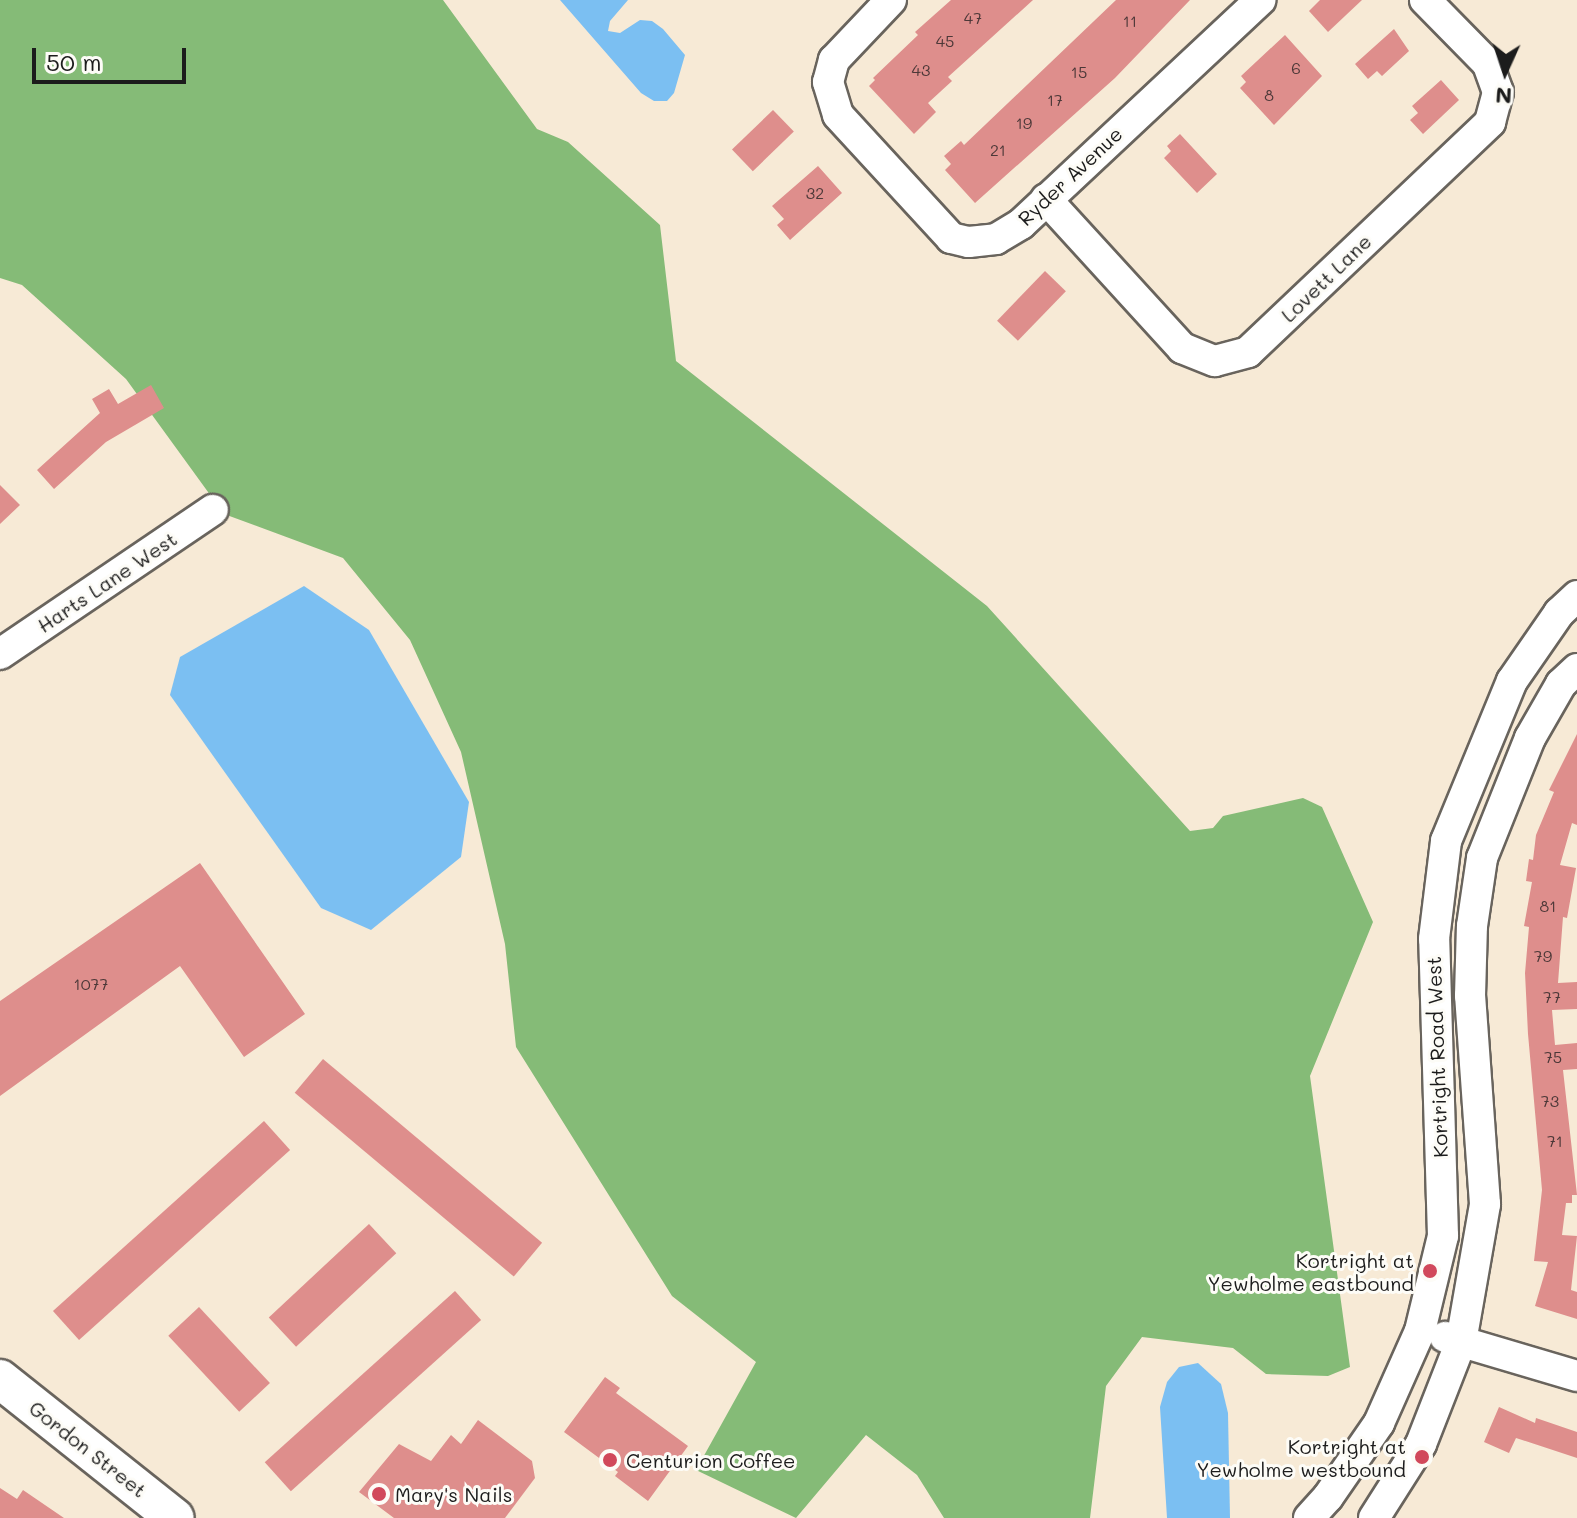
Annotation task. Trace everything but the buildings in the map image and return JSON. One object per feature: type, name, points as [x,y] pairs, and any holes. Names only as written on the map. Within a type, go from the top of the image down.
[{"type":"main road","name":"Gordon Street","points":[[0,1379],[175,1518]]},
{"type":"street","name":"Ryder Avenue","points":[[876,5],[834,60],[828,82],[838,115],[951,238],[969,242],[996,239],[1021,224],[1260,0]]},
{"type":"street","name":"Lovett Lane","points":[[1046,199],[1182,348],[1215,361],[1248,352],[1490,122],[1498,92],[1488,64],[1425,0]]},
{"type":"street","name":"Harts Lane West","points":[[0,654],[213,510]]},
{"type":"street","name":"Kortright Road West","points":[[1309,1518],[1328,1497],[1379,1423],[1420,1331],[1443,1236],[1434,939],[1446,841],[1512,681],[1559,613],[1577,596]]},
{"type":"street","name":"Kortright Road West","points":[[1374,1518],[1421,1444],[1461,1342],[1485,1204],[1470,996],[1472,926],[1482,858],[1530,738],[1561,684],[1577,669]]},
{"type":"street","points":[[1420,1331],[1577,1376]]},
{"type":"green space","points":[[0,0],[443,0],[537,129],[568,142],[660,225],[676,361],[987,606],[1190,831],[1213,828],[1223,816],[1303,798],[1322,807],[1373,922],[1310,1076],[1350,1367],[1328,1376],[1266,1374],[1233,1348],[1142,1337],[1106,1386],[1090,1518],[944,1518],[917,1475],[866,1435],[796,1518],[696,1470],[756,1362],[672,1296],[516,1047],[505,944],[461,752],[410,640],[343,558],[224,514],[126,379],[22,285],[0,278]]},
{"type":"water","points":[[560,0],[628,0],[610,21],[608,31],[620,33],[640,20],[652,21],[663,29],[685,55],[674,93],[667,101],[654,101],[641,93]]},
{"type":"water","points":[[304,586],[369,630],[469,802],[461,857],[371,930],[321,908],[170,695],[180,657]]},
{"type":"water","points":[[1198,1363],[1221,1384],[1228,1413],[1230,1518],[1167,1518],[1160,1407],[1167,1382],[1179,1367]]},
{"type":"place","name":"Kortright at Yewholme eastbound","points":[[1430,1271]]},
{"type":"place","name":"Kortright at Yewholme westbound","points":[[1422,1457]]},
{"type":"place","name":"Centurion Coffee","points":[[610,1460]]},
{"type":"place","name":"Mary's Nails","points":[[379,1494]]}]
